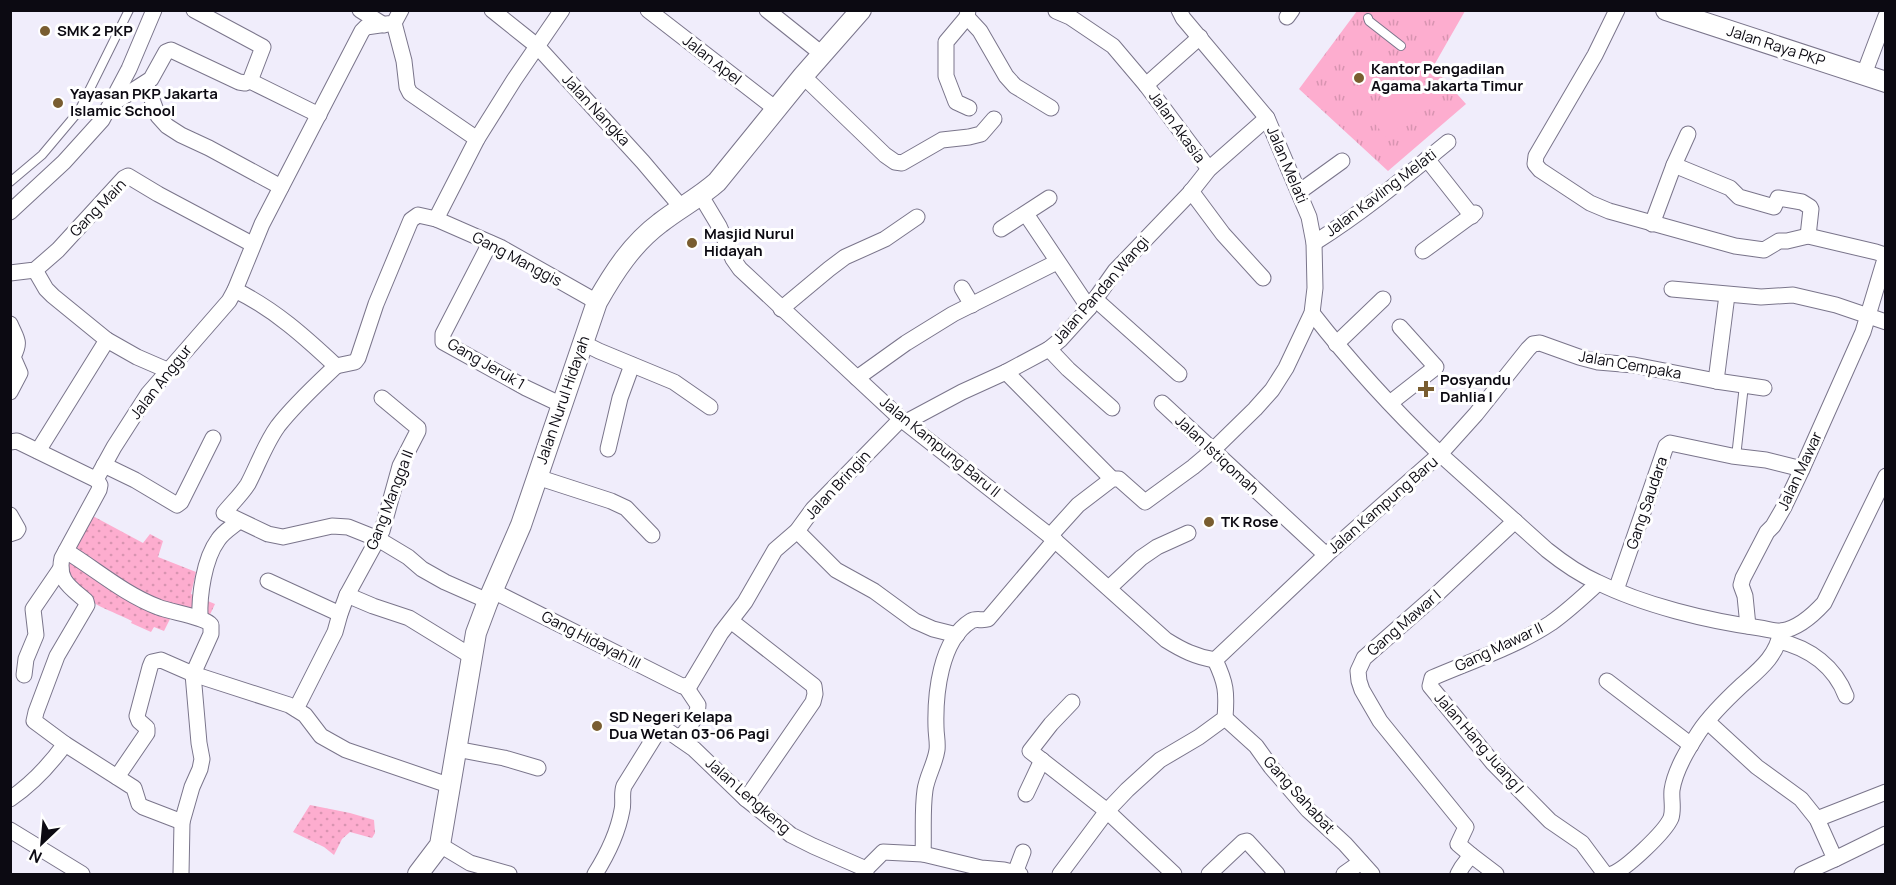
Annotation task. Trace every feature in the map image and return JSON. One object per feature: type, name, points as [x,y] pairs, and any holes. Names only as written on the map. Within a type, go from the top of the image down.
[{"type":"street","points":[[10,212],[64,162],[102,120],[129,69],[154,10]]},
{"type":"street","points":[[194,10],[263,47],[250,81]]},
{"type":"street","points":[[360,10],[393,20],[410,93],[477,139]]},
{"type":"street","name":"Jalan Nangka","points":[[492,10],[537,46],[682,208]]},
{"type":"street","points":[[200,618],[200,593],[213,549],[218,540],[239,521],[224,513],[238,499],[269,441],[301,399],[336,366],[355,362],[358,358],[376,304],[411,220],[418,215],[436,219],[477,139],[562,10]]},
{"type":"street","name":"Jalan Apel","points":[[648,10],[776,109]]},
{"type":"street","points":[[767,10],[822,54]]},
{"type":"street","name":"Jalan Nurul Hidayah","points":[[418,874],[440,845],[476,633],[521,525],[597,302],[638,242],[660,223],[701,196],[717,182],[803,76],[861,10]]},
{"type":"street","name":"Jalan Melati","points":[[1112,479],[1119,479],[1145,502],[1193,467],[1212,451],[1272,390],[1286,368],[1312,313],[1315,288],[1314,243],[1309,217],[1267,118],[1180,15],[1179,10]]},
{"type":"street","name":"Jalan Mawar","points":[[1617,10],[1595,55],[1536,156],[1535,164],[1540,170],[1590,203],[1609,211],[1735,246],[1764,250],[1769,249],[1774,243],[1808,236],[1882,255],[1885,259],[1863,332],[1784,507],[1767,532],[1743,578],[1741,585],[1746,596],[1748,626]]},
{"type":"street","name":"Jalan Raya PKP","points":[[1666,10],[1886,82]]},
{"type":"street","points":[[1054,11],[1070,17],[1113,46],[1146,85]]},
{"type":"street","points":[[969,108],[956,102],[946,76],[946,42],[968,14],[980,30],[1006,76],[1015,86],[1051,108]]},
{"type":"street","points":[[1864,75],[1886,16]]},
{"type":"street","name":"Jalan Anggur","points":[[24,675],[26,659],[36,635],[33,609],[61,568],[62,558],[99,490],[100,485],[96,480],[104,465],[130,420],[167,370],[214,319],[235,290],[252,244],[362,31],[366,27],[393,20]]},
{"type":"street","name":"Jalan Akasia","points":[[1200,37],[1146,85],[1209,169]]},
{"type":"street","points":[[112,104],[146,83],[168,50],[171,50],[239,82],[250,81],[319,115]]},
{"type":"street","points":[[803,76],[885,155],[898,163],[911,159],[947,138],[976,136],[984,132],[994,119]]},
{"type":"street","points":[[146,83],[158,116],[167,126],[281,187]]},
{"type":"street","name":"Jalan Pandan Wangi","points":[[903,420],[1006,372],[1049,349],[1071,329],[1115,271],[1209,169],[1267,118]]},
{"type":"street","points":[[1652,224],[1688,134]]},
{"type":"street","name":"Jalan Kavling Melati","points":[[1314,243],[1342,225],[1448,142]]},
{"type":"street","points":[[1422,251],[1473,215],[1427,159]]},
{"type":"street","points":[[1299,192],[1342,161]]},
{"type":"street","points":[[1674,165],[1728,187],[1737,196],[1764,204],[1775,207],[1779,198],[1804,203],[1811,209],[1808,236]]},
{"type":"street","name":"Gang Main","points":[[35,270],[58,250],[128,176],[252,244]]},
{"type":"street","points":[[1191,191],[1223,234],[1263,278]]},
{"type":"street","name":"Jalan Kampung Baru II","points":[[701,196],[716,219],[733,259],[740,269],[903,420],[1052,538],[1166,640],[1200,658],[1215,660]]},
{"type":"street","points":[[1001,229],[1049,198]]},
{"type":"street","points":[[1026,214],[1057,262],[1092,304],[1179,374]]},
{"type":"street","points":[[782,309],[845,257],[885,239],[917,217]]},
{"type":"street","name":"Gang Manggis","points":[[436,219],[490,243],[597,302]]},
{"type":"street","name":"Gang Jeruk 1","points":[[490,243],[443,334],[443,342],[526,388],[562,405]]},
{"type":"street","points":[[857,378],[953,314],[1057,262]]},
{"type":"street","points":[[10,273],[35,270],[53,296],[107,340],[167,370]]},
{"type":"street","points":[[962,288],[972,305]]},
{"type":"street","points":[[1672,289],[1726,295],[1793,296],[1836,305],[1886,322]]},
{"type":"street","points":[[235,290],[270,309],[311,342],[336,366]]},
{"type":"street","points":[[1716,381],[1726,295]]},
{"type":"street","points":[[1336,344],[1383,298]]},
{"type":"street","points":[[1312,313],[1336,344],[1409,424],[1440,454]]},
{"type":"street","points":[[10,324],[19,346],[13,360],[20,373],[10,392]]},
{"type":"street","points":[[1390,403],[1436,367],[1400,327]]},
{"type":"street","points":[[38,451],[107,340]]},
{"type":"street","points":[[583,343],[674,382],[710,407]]},
{"type":"street","name":"Jalan Cempaka","points":[[1440,454],[1533,344],[1540,343],[1598,362],[1764,388]]},
{"type":"street","points":[[1049,349],[1112,408]]},
{"type":"street","points":[[608,449],[620,398],[632,365]]},
{"type":"street","points":[[923,855],[925,791],[937,751],[936,707],[944,658],[957,635],[969,622],[974,619],[982,621],[988,619],[1078,505],[1112,479],[1006,372]]},
{"type":"street","name":"Gang Mangga II","points":[[296,709],[335,632],[347,595],[378,539],[400,466],[418,431],[418,428],[382,398]]},
{"type":"street","name":"Jalan Istiqomah","points":[[1162,403],[1326,555]]},
{"type":"street","name":"Jalan Bringin","points":[[731,621],[757,583],[775,550],[797,531],[813,509],[903,420]]},
{"type":"street","points":[[104,465],[177,505],[181,502],[213,438]]},
{"type":"street","points":[[10,442],[17,441],[96,480]]},
{"type":"street","name":"Gang Saudara","points":[[1616,590],[1666,446],[1670,443],[1802,469]]},
{"type":"street","name":"Jalan Kampung Baru","points":[[1215,660],[1326,555],[1440,454],[1564,563],[1598,583],[1672,609],[1748,626],[1780,636],[1821,660],[1841,683],[1846,696]]},
{"type":"street","points":[[1612,874],[1632,861],[1661,832],[1671,818],[1672,788],[1675,779],[1691,745],[1708,722],[1771,659],[1780,636],[1817,611],[1824,603],[1850,547],[1881,495],[1886,476]]},
{"type":"street","points":[[537,477],[612,501],[626,508],[652,535]]},
{"type":"street","points":[[10,515],[18,529],[10,534]]},
{"type":"street","name":"Gang Hidayah III","points":[[239,521],[268,534],[283,537],[332,526],[348,527],[378,539],[445,582],[490,596],[688,686]]},
{"type":"street","name":"Gang Mawar I","points":[[1471,855],[1458,844],[1466,827],[1380,721],[1362,690],[1358,671],[1364,658],[1515,522]]},
{"type":"street","points":[[797,531],[836,570],[854,578],[915,621],[933,629],[957,635]]},
{"type":"street","points":[[1109,588],[1148,553],[1188,533]]},
{"type":"street","points":[[66,551],[134,597],[159,608],[200,618],[209,622],[212,628],[209,640],[193,674],[202,759],[183,822],[181,874]]},
{"type":"street","points":[[61,568],[64,581],[87,604],[57,656],[34,721],[65,744],[134,788],[139,804],[143,807],[183,822]]},
{"type":"street","points":[[268,581],[340,614]]},
{"type":"street","name":"Gang Mawar II","points":[[1430,686],[1432,678],[1500,649],[1550,624],[1598,583]]},
{"type":"street","points":[[347,595],[409,618],[471,656]]},
{"type":"street","points":[[595,874],[616,830],[623,808],[624,786],[657,733],[662,730],[674,735],[697,713],[698,705],[688,686],[731,621],[802,675],[813,686],[815,694],[813,702],[746,799]]},
{"type":"street","points":[[117,777],[147,733],[147,728],[137,716],[152,662],[161,660],[193,674],[289,705],[305,715],[321,735],[346,750],[451,786]]},
{"type":"street","points":[[1060,874],[1107,812],[1127,790],[1160,760],[1199,737],[1225,718],[1227,694],[1215,660]]},
{"type":"street","points":[[1607,681],[1691,745]]},
{"type":"street","name":"Jalan Hang Juang I","points":[[1430,686],[1493,763],[1550,821],[1582,843],[1605,874]]},
{"type":"street","points":[[1072,702],[1030,751],[1107,812],[1174,874]]},
{"type":"street","name":"Gang Sahabat","points":[[1225,718],[1256,746],[1308,810],[1372,874]]},
{"type":"street","points":[[1708,722],[1757,766],[1801,799],[1818,819],[1835,859]]},
{"type":"street","name":"Jalan Lengkeng","points":[[674,735],[694,749],[746,799],[791,835],[866,872]]},
{"type":"street","points":[[10,799],[29,786],[41,774],[65,744]]},
{"type":"street","points":[[456,749],[504,758],[538,768]]},
{"type":"street","points":[[1026,794],[1042,760]]},
{"type":"street","points":[[1818,819],[1886,792]]},
{"type":"street","points":[[10,830],[82,874]]},
{"type":"street","points":[[1802,874],[1886,834]]},
{"type":"street","points":[[1209,874],[1247,841],[1277,874]]},
{"type":"street","points":[[440,845],[471,863],[509,874]]},
{"type":"street","points":[[866,872],[883,852],[923,855],[1017,874],[1023,852]]},
{"type":"street","points":[[1458,874],[1471,855],[1496,874]]},
{"type":"street","points":[[1344,874],[1361,862]]},
{"type":"lane","points":[[10,182],[42,155],[79,111],[129,10]]},
{"type":"lane","points":[[1368,18],[1401,46]]},
{"type":"lane","points":[[1736,457],[1744,385]]},
{"type":"green space","points":[[1357,11],[1465,11],[1433,67],[1466,104],[1388,171],[1299,89]]},
{"type":"green space","points":[[1411,84],[1427,104],[1386,137],[1370,118]]},
{"type":"green space","points":[[91,515],[143,543],[150,534],[163,541],[158,557],[196,572],[191,594],[215,604],[206,623],[172,615],[164,631],[154,627],[151,632],[92,602],[78,592],[70,581],[66,563]]},
{"type":"green space","points":[[310,805],[374,820],[375,833],[372,838],[350,832],[342,839],[334,855],[324,847],[293,832]]},
{"type":"place","name":"SMK 2 PKP","points":[[45,31]]},
{"type":"place","name":"Kantor Pengadilan Agama Jakarta Timur","points":[[1359,78]]},
{"type":"place","name":"Yayasan PKP Jakarta Islamic School","points":[[58,103]]},
{"type":"place","name":"Masjid Nurul Hidayah","points":[[692,243]]},
{"type":"place","name":"Posyandu Dahlia I","points":[[1426,389]]},
{"type":"place","name":"TK Rose","points":[[1209,522]]},
{"type":"place","name":"SD Negeri Kelapa Dua Wetan 03-06 Pagi","points":[[597,726]]}]
